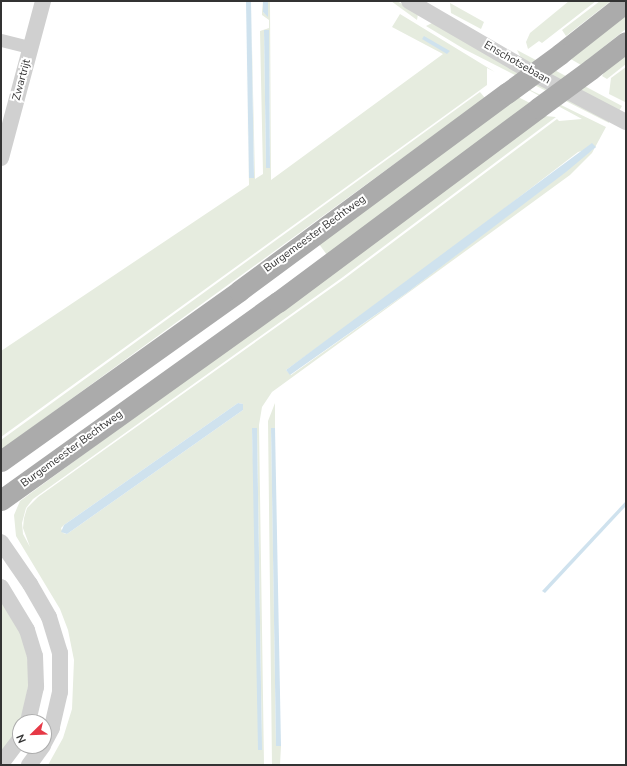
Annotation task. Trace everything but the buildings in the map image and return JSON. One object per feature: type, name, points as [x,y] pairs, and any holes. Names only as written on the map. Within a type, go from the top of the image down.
[{"type":"main road","name":"Burgemeester Bechtweg","points":[[1,462],[239,291],[560,54],[626,2]]},
{"type":"main road","name":"Burgemeester Bechtweg","points":[[1,500],[272,306],[591,70],[626,42]]},
{"type":"street","name":"Zwartrijt","points":[[1,158],[43,1]]},
{"type":"street","name":"Enschotsebaan","points":[[409,1],[538,76],[626,122]]},
{"type":"street","points":[[1,40],[30,47]]},
{"type":"street","points":[[1,542],[30,584],[49,617],[60,653],[60,692],[52,728]]},
{"type":"street","points":[[1,587],[27,630],[35,656],[36,688],[30,714]]},
{"type":"street","points":[[1,764],[12,750]]},
{"type":"street","points":[[29,765],[37,754]]},
{"type":"shaded area","points":[[245,1],[249,177],[254,177],[251,1],[255,179],[263,174],[260,31],[269,28],[269,20],[262,15],[262,1],[263,12],[268,16],[268,1],[270,1],[271,180],[443,54],[392,27],[400,14],[495,72],[487,68],[487,85],[1,437],[1,351],[249,185]],"holes":[[[264,30],[269,30],[270,168],[266,168]]]},
{"type":"shaded area","points":[[391,1],[397,1],[418,14],[417,20]]},
{"type":"shaded area","points":[[569,1],[596,1],[542,43],[539,41],[528,49],[526,42],[530,33]]},
{"type":"shaded area","points":[[600,1],[611,1],[566,36],[562,30]]},
{"type":"shaded area","points":[[450,3],[484,22],[481,29],[451,13]]},
{"type":"shaded area","points":[[626,14],[626,29],[581,65],[569,58]]},
{"type":"shaded area","points":[[432,23],[609,121],[609,123],[464,49],[426,26]]},
{"type":"shaded area","points":[[517,50],[622,106],[619,111],[522,60]]},
{"type":"shaded area","points":[[626,53],[626,64],[607,79],[602,76],[605,71]]},
{"type":"shaded area","points":[[626,67],[625,102],[609,94],[611,78]]},
{"type":"shaded area","points":[[512,81],[606,127],[595,147],[578,152],[422,272],[286,370],[291,375],[408,292],[595,148],[592,153],[570,175],[272,392],[262,407],[259,425],[264,765],[48,765],[63,738],[72,709],[74,660],[68,630],[60,609],[16,536],[14,515],[20,501],[545,116],[556,117],[343,277],[33,499],[26,508],[22,523],[23,534],[30,547],[23,528],[24,518],[27,508],[38,497],[344,279],[557,119],[559,121],[582,119]],"holes":[[[238,403],[243,404],[243,410],[67,534],[63,533],[61,528]],[[252,428],[257,428],[262,750]]]},
{"type":"shaded area","points":[[480,92],[485,98],[1,450],[1,440]]},
{"type":"shaded area","points":[[518,97],[530,103],[327,255],[319,244]]},
{"type":"shaded area","points":[[275,403],[275,428],[271,428],[276,746],[281,746],[280,765],[272,765],[268,421]]},
{"type":"shaded area","points":[[1,597],[25,643],[30,677],[23,714],[12,714],[12,737],[1,756]]},
{"type":"water","points":[[246,1],[251,1],[254,178],[249,178]]},
{"type":"water","points":[[263,1],[268,1],[268,17],[263,12]]},
{"type":"water","points":[[264,30],[269,30],[270,168],[266,168]]},
{"type":"water","points":[[424,36],[450,51],[447,54],[422,39]]},
{"type":"water","points":[[592,143],[596,147],[566,172],[408,292],[290,375],[286,370]]},
{"type":"water","points":[[238,403],[243,404],[243,410],[67,534],[61,532],[64,525]]},
{"type":"water","points":[[252,428],[257,428],[262,750],[258,750]]},
{"type":"water","points":[[271,428],[275,428],[281,746],[276,746]]},
{"type":"water","points":[[626,501],[626,506],[545,593],[542,591]]}]
